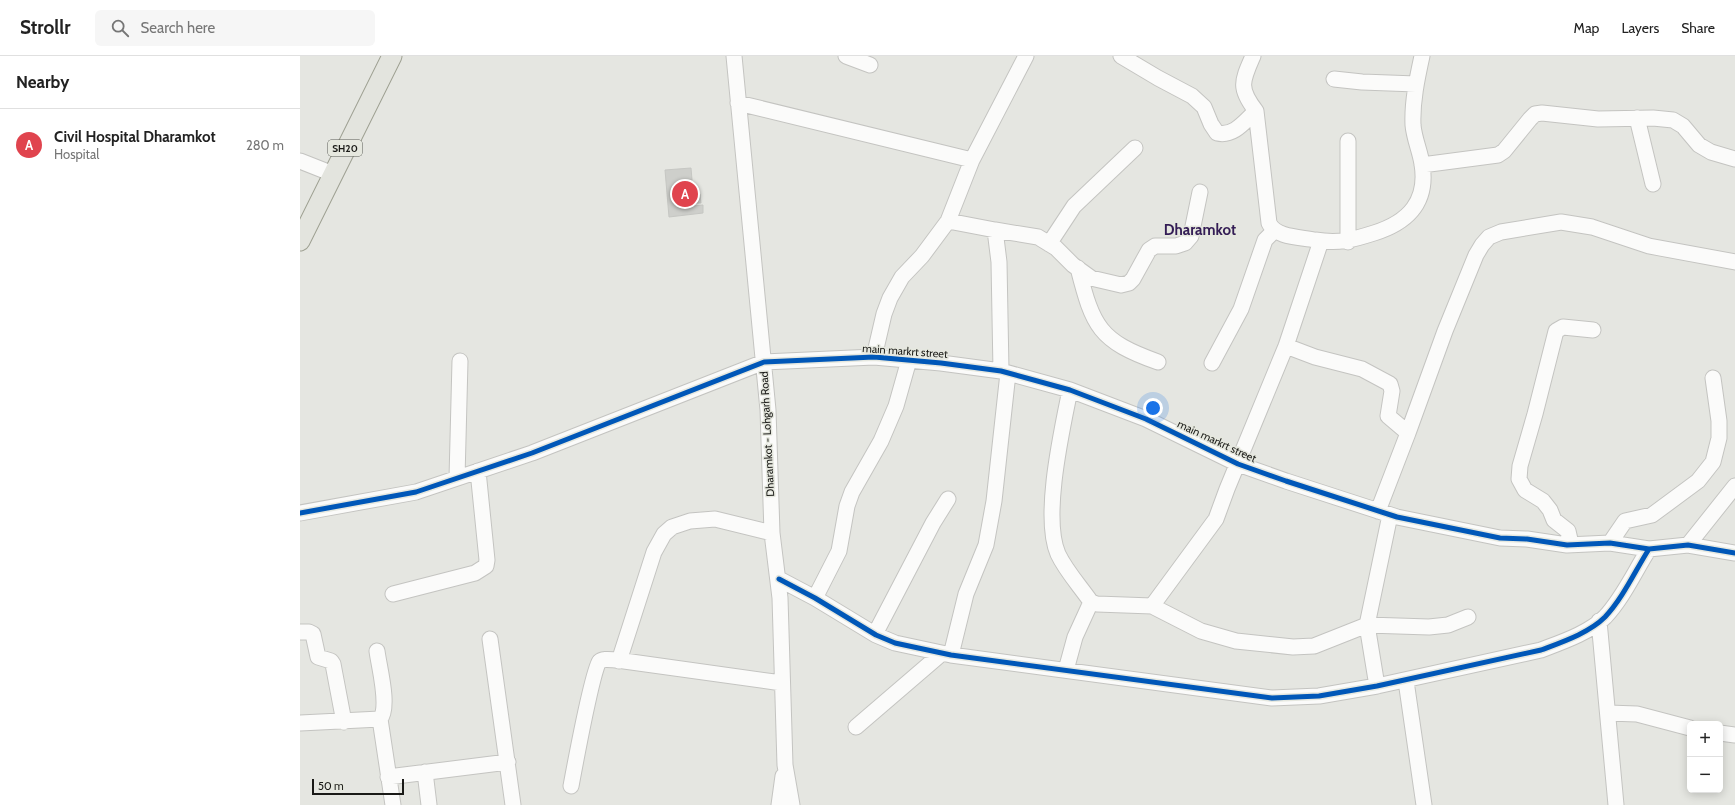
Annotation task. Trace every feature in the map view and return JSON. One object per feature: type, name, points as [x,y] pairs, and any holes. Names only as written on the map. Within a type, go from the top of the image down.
[{"type":"main road","name":"SH20","points":[[300,241],[392,56]]},
{"type":"street","name":"Dharamkot - Lohgarh Road","points":[[734,56],[768,410],[772,533],[779,579],[785,765],[792,805]]},
{"type":"street","points":[[846,56],[870,65]]},
{"type":"street","points":[[874,357],[884,314],[890,298],[902,277],[922,256],[948,221],[972,160],[1026,56]]},
{"type":"street","points":[[1122,56],[1158,78],[1192,96],[1204,107],[1210,124],[1217,133],[1226,134],[1234,131],[1256,111]]},
{"type":"street","points":[[1253,56],[1243,79],[1243,86],[1247,98],[1256,111],[1269,223],[1274,231],[1321,241],[1339,243],[1348,242],[1380,231],[1407,216],[1418,204],[1422,192],[1422,165],[1413,126],[1416,84],[1422,56]]},
{"type":"street","points":[[1334,79],[1362,82],[1416,84]]},
{"type":"street","points":[[738,102],[972,160]]},
{"type":"street","points":[[1422,165],[1498,155],[1504,151],[1535,114],[1542,113],[1598,119],[1637,118],[1673,120],[1683,126],[1699,145],[1716,154],[1735,159]]},
{"type":"street","points":[[1637,118],[1653,184]]},
{"type":"street","points":[[1348,141],[1348,242]]},
{"type":"street","points":[[1049,244],[1074,206],[1135,148]]},
{"type":"street","points":[[300,162],[333,174]]},
{"type":"street","points":[[948,221],[1038,237],[1091,278],[1121,285],[1129,283],[1149,250],[1155,246],[1176,246],[1185,243],[1191,236],[1200,192]]},
{"type":"street","points":[[1377,686],[1367,625],[1384,513],[1408,433],[1445,331],[1476,255],[1482,245],[1490,237],[1501,232],[1528,226],[1561,222],[1592,227],[1649,246],[1735,262]]},
{"type":"street","points":[[856,728],[946,654],[966,594],[982,556],[994,501],[1004,372],[999,262],[995,230]]},
{"type":"street","points":[[1212,363],[1241,309],[1265,240],[1274,231]]},
{"type":"street","points":[[1152,606],[1216,519],[1227,488],[1286,346],[1321,241]]},
{"type":"street","points":[[1078,268],[1086,301],[1095,321],[1110,340],[1129,352],[1158,362]]},
{"type":"street","points":[[1569,544],[1568,531],[1554,520],[1548,507],[1543,501],[1525,490],[1519,479],[1520,466],[1556,331],[1563,327],[1593,330]]},
{"type":"street","points":[[1286,346],[1315,357],[1362,369],[1390,384],[1392,392],[1388,416],[1408,433]]},
{"type":"street","name":"main markrt street","points":[[300,513],[416,492],[532,453],[764,362],[874,357],[1004,372],[1070,390],[1146,419],[1238,464],[1384,513],[1500,538],[1527,539],[1569,544],[1610,543],[1649,549],[1688,545],[1735,553]]},
{"type":"street","points":[[815,598],[840,551],[847,506],[852,492],[881,441],[896,406],[909,360]]},
{"type":"street","points":[[457,478],[460,361]]},
{"type":"street","points":[[1610,543],[1625,521],[1652,515],[1698,481],[1713,462],[1719,438],[1719,421],[1713,378]]},
{"type":"street","points":[[1070,390],[1060,444],[1052,515],[1058,552],[1091,602],[1097,604],[1152,606],[1201,630],[1236,641],[1272,646],[1314,646],[1367,625],[1429,627],[1448,625],[1468,617]]},
{"type":"street","points":[[393,594],[474,573],[486,566],[487,560],[478,471]]},
{"type":"street","points":[[1688,545],[1735,486]]},
{"type":"street","points":[[875,634],[933,523],[948,499]]},
{"type":"street","points":[[619,661],[654,552],[664,534],[672,527],[690,521],[706,519],[772,533]]},
{"type":"street","points":[[779,579],[815,598],[875,634],[894,643],[946,654],[1272,698],[1319,696],[1406,681],[1542,650],[1562,643],[1604,617],[1621,596],[1649,549]]},
{"type":"street","points":[[1066,670],[1075,637],[1091,602]]},
{"type":"street","points":[[1599,621],[1616,805]]},
{"type":"street","points":[[300,632],[309,632],[313,634],[318,658],[331,661],[333,664],[344,722]]},
{"type":"street","points":[[490,639],[513,805]]},
{"type":"street","points":[[377,651],[384,699],[384,711],[380,719],[393,805]]},
{"type":"street","points":[[571,786],[598,663],[606,660],[619,661],[782,683]]},
{"type":"street","points":[[1406,681],[1424,805]]},
{"type":"street","points":[[1608,713],[1637,714],[1687,727]]},
{"type":"street","points":[[300,723],[380,719]]},
{"type":"street","points":[[1723,733],[1735,735]]},
{"type":"street","points":[[388,777],[508,762]]},
{"type":"street","name":"Dharamkot - Lohgarh Road","points":[[779,805],[785,765]]},
{"type":"street","points":[[425,772],[429,805]]},
{"type":"building","points":[[691,168],[692,180],[689,180],[690,190],[693,190],[693,194],[700,194],[701,203],[694,203],[694,206],[703,205],[703,213],[669,217],[665,170]]},
{"type":"cycle path","points":[[300,513],[416,492],[532,453],[764,362],[874,357],[941,363],[1001,371],[1070,390],[1146,419],[1238,464],[1397,517],[1500,538],[1527,539],[1567,545],[1610,543],[1649,549]]},
{"type":"cycle path","points":[[779,579],[815,598],[876,635],[895,643],[951,655],[1272,698],[1319,696],[1377,686],[1541,650],[1566,640],[1599,623],[1611,610],[1623,593],[1649,549],[1688,545],[1735,553]]},
{"type":"place","name":"Civil Hospital Dharamkot","points":[[685,194]]},
{"type":"district","name":"Dharamkot","points":[[1200,230]]}]
